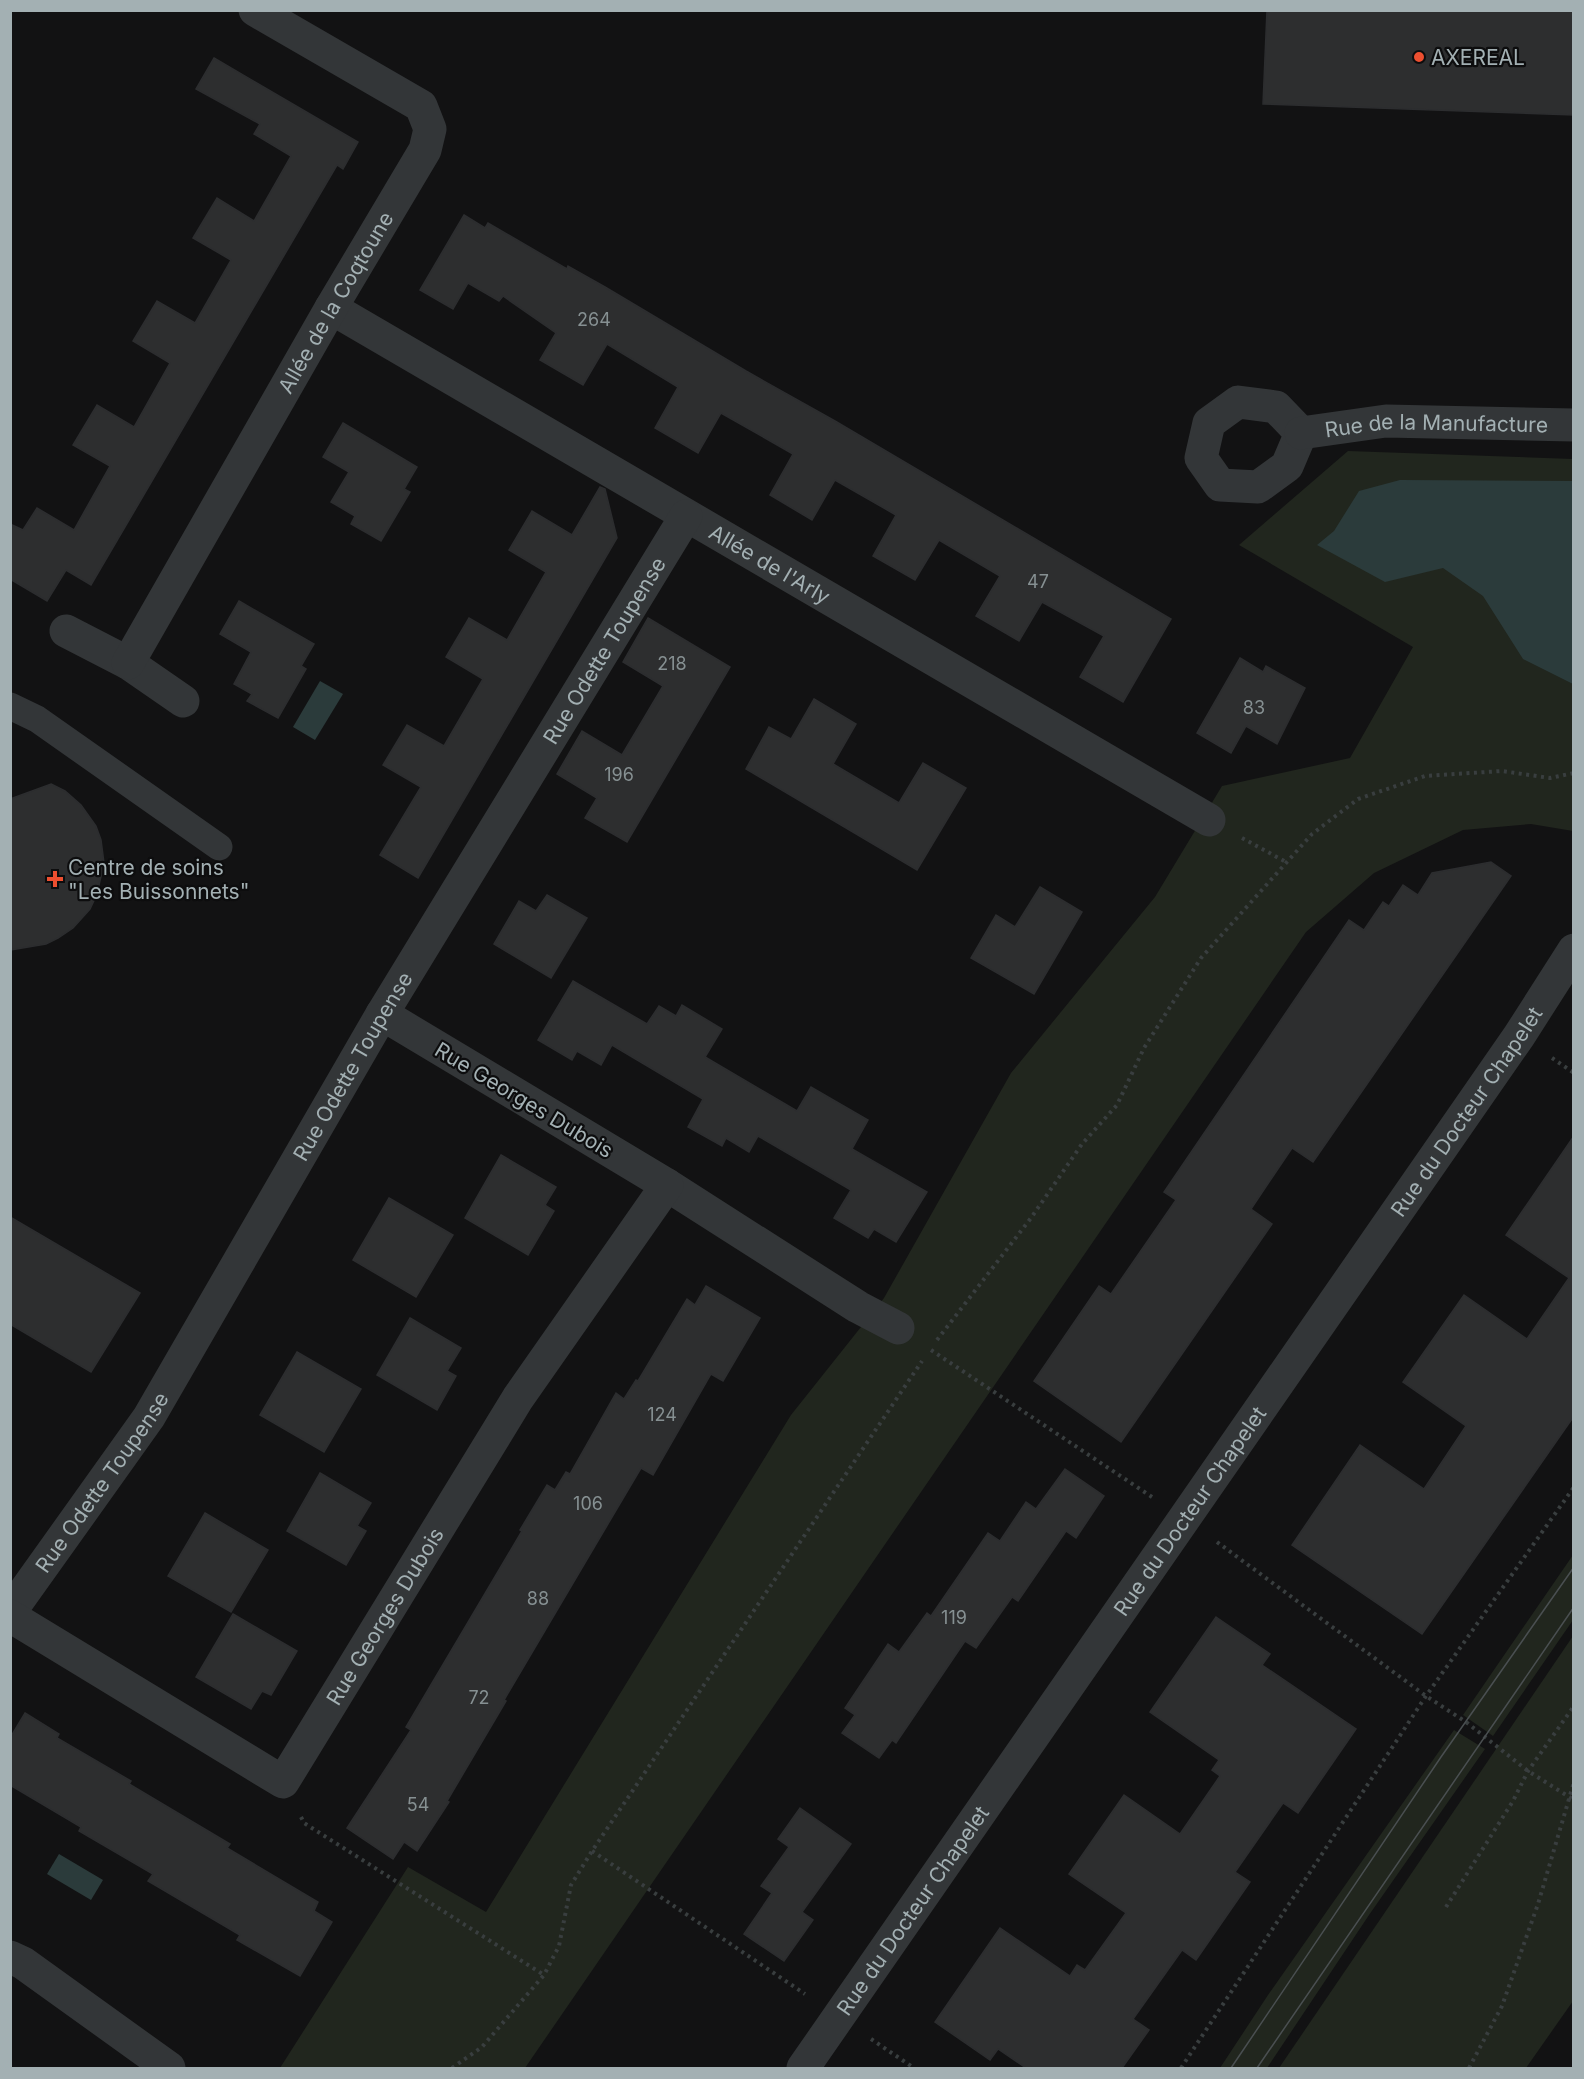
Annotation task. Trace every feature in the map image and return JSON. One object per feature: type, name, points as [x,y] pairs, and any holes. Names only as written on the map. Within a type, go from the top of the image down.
[{"type":"street","name":"Allée de la Coqtoune","points":[[128,663],[331,308],[425,150],[430,129],[421,106],[255,10]]},
{"type":"street","name":"Allée de l'Arly","points":[[331,308],[1209,820]]},
{"type":"street","name":"Rue de la Manufacture","points":[[1301,433],[1386,421],[1574,425]]},
{"type":"street","name":"Rue Odette Toupense","points":[[10,1614],[150,1417],[382,1014],[686,516]]},
{"type":"street","points":[[66,631],[128,663],[183,701]]},
{"type":"street","points":[[10,706],[37,719],[219,847]]},
{"type":"street","name":"Rue du Docteur Chapelet","points":[[803,2068],[1513,1046],[1574,950]]},
{"type":"street","name":"Rue Georges Dubois","points":[[382,1014],[667,1185],[858,1307],[898,1328]]},
{"type":"street","name":"Rue Georges Dubois","points":[[283,1782],[518,1398],[667,1185]]},
{"type":"street","points":[[10,1614],[283,1782]]},
{"type":"street","points":[[10,1957],[40,1975],[169,2068]]},
{"type":"path","points":[[930,1350],[1031,1218],[1082,1144],[1117,1105],[1144,1048],[1201,958],[1312,834],[1358,799],[1425,776],[1502,771],[1550,778],[1574,773]]},
{"type":"path","points":[[1209,820],[1286,862]]},
{"type":"path","points":[[898,1328],[1185,1519],[1426,1696],[1466,1722],[1528,1771],[1571,1799]]},
{"type":"path","points":[[452,2068],[482,2047],[543,1975],[559,1946],[571,1885],[923,1359]]},
{"type":"path","points":[[1181,2068],[1426,1696],[1574,1487]]},
{"type":"path","points":[[1446,1907],[1513,1801],[1528,1771],[1574,1706]]},
{"type":"path","points":[[283,1782],[304,1823],[543,1975]]},
{"type":"path","points":[[1469,2068],[1502,2006],[1538,1904],[1571,1799],[1574,1782]]},
{"type":"path","points":[[592,1851],[914,2068]]},
{"type":"shaded area","points":[[1348,451],[1573,459],[1573,831],[1531,824],[1463,830],[1374,873],[1306,932],[525,2068],[280,2068],[408,1867],[486,1912],[791,1415],[884,1298],[1011,1073],[1155,897],[1222,786],[1350,758],[1413,647],[1239,545]]},
{"type":"shaded area","points":[[1400,480],[1573,481],[1573,684],[1523,659],[1483,596],[1443,568],[1385,582],[1317,545],[1334,531],[1359,491]]},
{"type":"shaded area","points":[[320,681],[343,694],[315,740],[293,727]]},
{"type":"shaded area","points":[[1573,1555],[1573,1620],[1493,1736],[1463,1715]]},
{"type":"shaded area","points":[[1573,1636],[1573,2001],[1526,2068],[1279,2068]]},
{"type":"shaded area","points":[[1454,1730],[1485,1749],[1369,1915],[1267,2068],[1220,2068],[1268,1995]]},
{"type":"shaded area","points":[[59,1854],[103,1880],[91,1900],[47,1874]]},
{"type":"building","name":"AXEREAL","points":[[1267,10],[1574,10],[1574,115],[1263,104]]},
{"type":"building","points":[[214,58],[358,142],[343,169],[337,165],[91,585],[66,570],[47,601],[10,579],[10,524],[23,530],[37,508],[74,530],[110,466],[73,445],[97,405],[134,427],[170,363],[133,341],[157,301],[195,323],[231,260],[193,238],[217,198],[254,221],[291,156],[254,134],[260,124],[196,89]]},
{"type":"building","points":[[464,215],[485,228],[488,223],[567,269],[568,266],[605,287],[1171,619],[1123,702],[1080,677],[1104,636],[1042,602],[1019,641],[976,616],[1000,576],[939,540],[915,580],[873,556],[896,515],[835,480],[812,520],[770,495],[793,454],[721,413],[698,453],[655,428],[678,387],[607,344],[583,385],[540,360],[556,333],[503,296],[499,301],[468,283],[453,309],[420,290]]},
{"type":"building","points":[[343,423],[417,467],[404,489],[410,492],[381,541],[351,524],[355,516],[331,502],[349,472],[323,457]]},
{"type":"building","points":[[600,487],[605,489],[617,538],[418,878],[380,855],[421,787],[383,765],[407,725],[444,746],[483,679],[446,657],[469,618],[507,640],[546,572],[509,550],[532,511],[572,535]]},
{"type":"building","points":[[239,601],[314,644],[301,666],[306,669],[278,718],[247,701],[252,694],[234,684],[251,652],[220,634]]},
{"type":"building","points":[[648,618],[730,667],[627,842],[585,818],[597,798],[557,774],[582,731],[622,755],[663,686],[623,662]]},
{"type":"building","points":[[1240,658],[1263,672],[1266,666],[1305,688],[1277,744],[1246,726],[1231,753],[1197,733]]},
{"type":"building","points":[[814,699],[856,724],[833,764],[899,803],[923,763],[966,788],[917,870],[746,769],[769,727],[791,739]]},
{"type":"building","name":"Centre de soins \"Les Buissonnets\"","points":[[51,784],[65,791],[81,805],[96,826],[101,840],[104,863],[97,894],[90,909],[73,928],[58,938],[46,944],[10,950],[10,799]]},
{"type":"building","points":[[1491,862],[1511,876],[1313,1162],[1292,1148],[1251,1209],[1272,1224],[1121,1442],[1034,1381],[1099,1286],[1111,1294],[1176,1200],[1164,1192],[1349,920],[1364,930],[1383,902],[1389,906],[1403,885],[1418,895],[1432,873]]},
{"type":"building","points":[[1040,887],[1082,912],[1034,994],[971,958],[996,915],[1015,927]]},
{"type":"building","points":[[547,895],[587,918],[551,978],[494,944],[519,901],[536,911]]},
{"type":"building","points":[[573,981],[647,1024],[659,1006],[676,1016],[682,1005],[722,1029],[705,1057],[797,1111],[811,1087],[868,1120],[852,1149],[927,1192],[896,1242],[874,1229],[868,1238],[834,1218],[851,1190],[758,1136],[749,1152],[726,1138],[722,1146],[688,1127],[703,1099],[612,1045],[601,1065],[577,1051],[572,1060],[538,1040]]},
{"type":"building","points":[[1574,1136],[1574,1416],[1422,1634],[1292,1545],[1360,1445],[1424,1489],[1466,1426],[1403,1382],[1464,1295],[1527,1339],[1569,1278],[1506,1235]]},
{"type":"building","points":[[501,1155],[556,1187],[545,1205],[554,1211],[528,1255],[465,1218]]},
{"type":"building","points":[[389,1198],[453,1235],[416,1297],[353,1260]]},
{"type":"building","points":[[10,1217],[140,1293],[91,1372],[10,1324]]},
{"type":"building","points":[[706,1286],[760,1318],[723,1381],[711,1374],[653,1475],[641,1468],[504,1700],[506,1701],[447,1801],[449,1802],[417,1851],[404,1842],[393,1859],[347,1828],[411,1730],[406,1727],[547,1485],[555,1490],[566,1472],[570,1474],[616,1393],[624,1399],[636,1380],[638,1381],[687,1299],[695,1305]]},
{"type":"building","points":[[410,1318],[461,1348],[447,1371],[456,1376],[437,1410],[377,1375]]},
{"type":"building","points":[[297,1352],[361,1389],[324,1452],[260,1415]]},
{"type":"building","points":[[1065,1469],[1104,1496],[1076,1538],[1066,1531],[1018,1601],[1012,1597],[976,1648],[965,1641],[896,1743],[892,1740],[879,1758],[842,1733],[855,1715],[845,1708],[888,1644],[899,1652],[927,1613],[931,1616],[988,1533],[1000,1541],[1026,1502],[1036,1509]]},
{"type":"building","points":[[320,1473],[371,1503],[357,1526],[366,1531],[346,1565],[287,1531]]},
{"type":"building","points":[[205,1513],[268,1550],[231,1612],[168,1576]]},
{"type":"building","points":[[233,1614],[297,1651],[271,1695],[262,1691],[251,1709],[196,1677]]},
{"type":"building","points":[[1216,1617],[1270,1654],[1262,1665],[1356,1729],[1298,1813],[1283,1803],[1235,1872],[1250,1882],[1196,1960],[1182,1950],[1133,2019],[1149,2030],[1122,2068],[1026,2068],[998,2049],[990,2060],[935,2022],[1000,1928],[1070,1976],[1077,1965],[1085,1970],[1126,1913],[1069,1874],[1124,1795],[1180,1834],[1220,1776],[1212,1770],[1219,1760],[1150,1712]]},
{"type":"building","points":[[25,1713],[59,1734],[57,1738],[131,1781],[129,1784],[230,1844],[227,1848],[318,1902],[314,1911],[332,1922],[300,1976],[237,1940],[240,1935],[148,1881],[153,1874],[79,1831],[81,1827],[10,1785],[10,1738]]},
{"type":"building","points":[[800,1808],[851,1844],[802,1912],[813,1920],[784,1961],[744,1934],[772,1893],[761,1886],[789,1847],[778,1839]]},
{"type":"tram line","points":[[1231,2068],[1441,1757],[1574,1567]]},
{"type":"tram line","points":[[1257,2068],[1574,1607]]},
{"type":"place","name":"AXEREAL","points":[[1419,57]]},
{"type":"place","name":"Centre de soins \"Les Buissonnets\"","points":[[55,879]]}]
